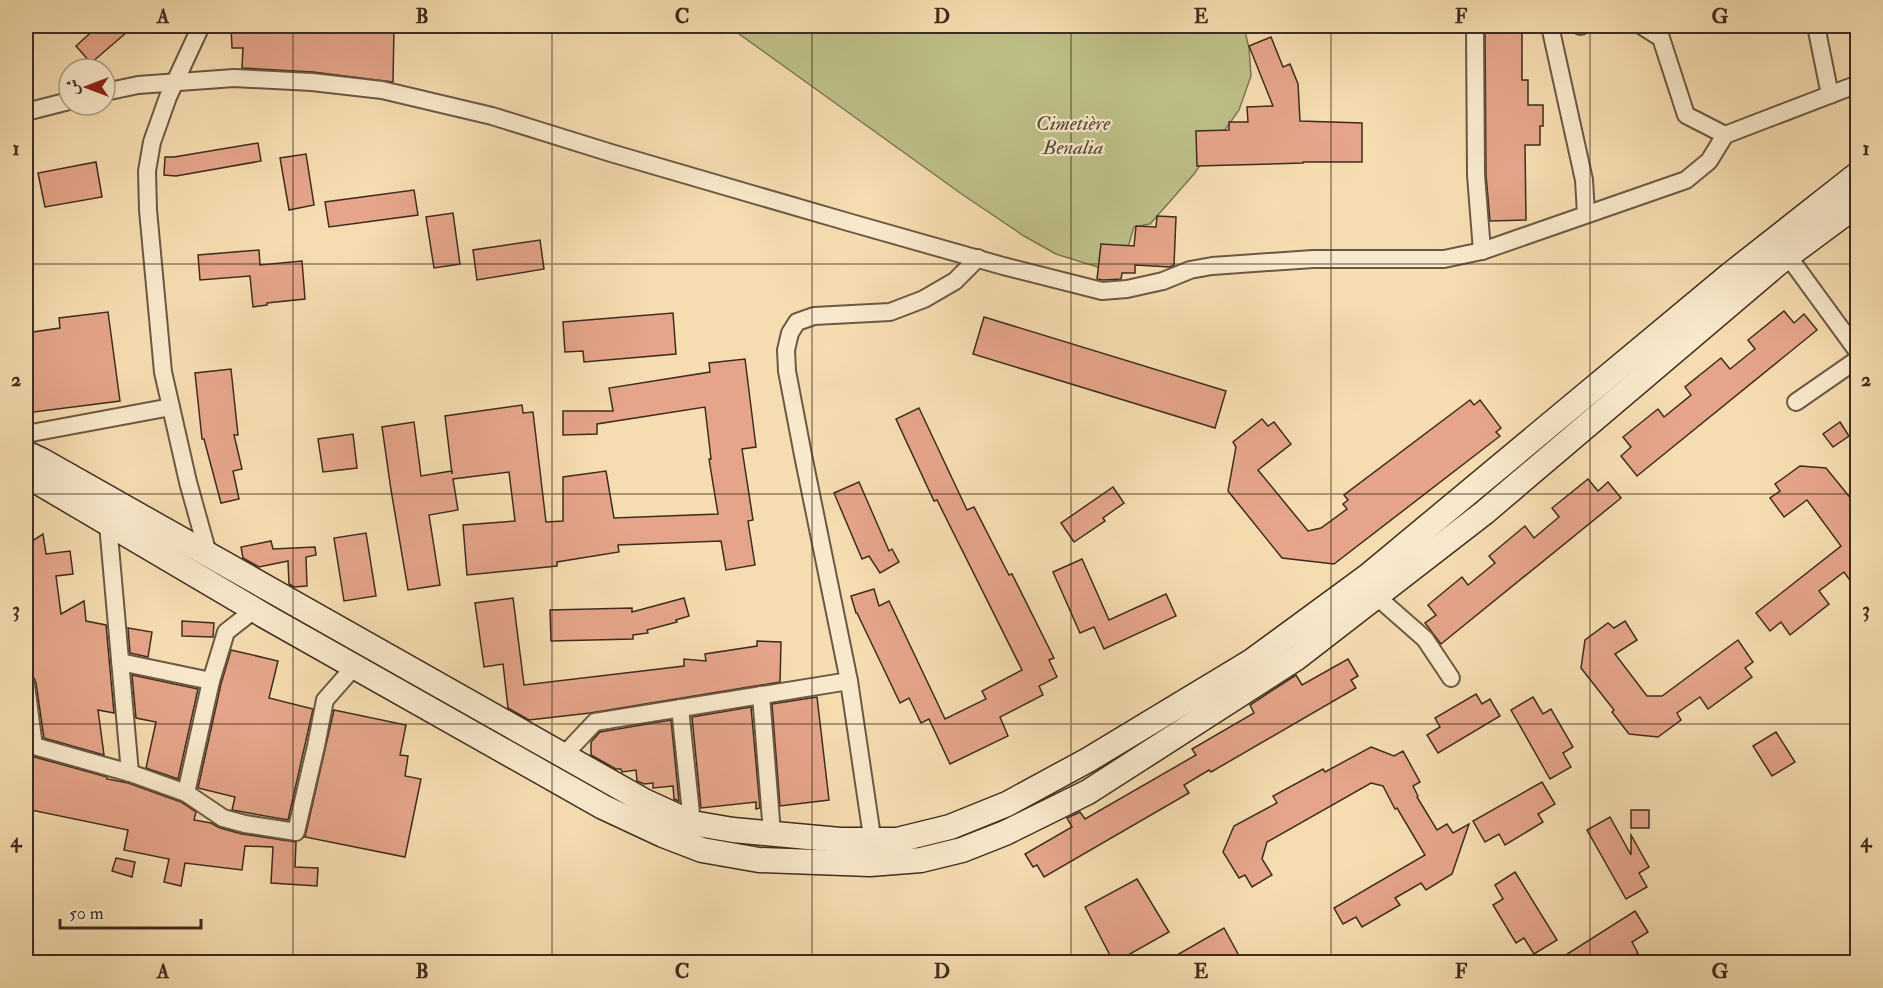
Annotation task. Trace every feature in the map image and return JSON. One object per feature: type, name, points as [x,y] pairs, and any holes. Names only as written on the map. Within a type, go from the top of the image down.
[{"type":"street","points":[[201,26],[175,82],[152,142],[147,171],[148,210],[163,372],[188,482],[208,554]]},
{"type":"street","points":[[1475,26],[1476,175],[1482,251]]},
{"type":"street","points":[[1550,26],[1584,180],[1586,214]]},
{"type":"street","points":[[1642,26],[1661,38],[1686,115],[1725,135]]},
{"type":"street","points":[[1816,26],[1830,96]]},
{"type":"street","points":[[117,89],[138,85],[234,78],[312,82],[382,90],[492,116],[622,156],[978,258],[1102,291],[1163,281],[1190,270],[1212,266],[1312,259],[1444,259],[1482,251],[1686,180],[1709,161],[1725,135],[1857,84]]},
{"type":"street","points":[[26,112],[57,104]]},
{"type":"street","points":[[26,453],[644,801],[692,823],[733,830],[840,840],[897,840],[950,827],[1007,804],[1088,760],[1252,661],[1368,576],[1731,273],[1857,174]]},
{"type":"street","points":[[26,475],[354,667],[603,807],[663,835],[702,850],[759,860],[876,863],[921,860],[962,850],[1005,833],[1088,792],[1295,659],[1485,512],[1788,256],[1857,204]]},
{"type":"street","points":[[1788,256],[1857,352]]},
{"type":"street","points":[[876,863],[849,681],[787,371],[786,350],[790,333],[797,322],[814,316],[890,312],[924,299],[956,281],[978,258]]},
{"type":"street","points":[[1796,402],[1857,359]]},
{"type":"street","points":[[26,434],[171,407]]},
{"type":"street","points":[[108,524],[130,773]]},
{"type":"street","points":[[1376,596],[1425,639],[1451,678]]},
{"type":"street","points":[[186,793],[211,681],[226,632],[254,610]]},
{"type":"street","points":[[120,662],[211,681]]},
{"type":"street","points":[[26,686],[34,746],[130,773],[186,793],[223,818],[296,832],[325,700],[354,667]]},
{"type":"street","points":[[563,756],[595,722],[849,681]]},
{"type":"street","points":[[761,696],[772,833]]},
{"type":"street","points":[[680,708],[692,823]]},
{"type":"green space","name":"Cimetière Benalia","points":[[728,26],[1245,26],[1251,76],[1239,110],[1194,174],[1150,224],[1134,227],[1120,274],[1056,254],[1024,236],[963,195]]},
{"type":"building","points":[[98,26],[134,26],[98,57],[86,57],[76,46]]},
{"type":"building","points":[[231,26],[394,26],[393,82],[313,72],[242,68],[243,48],[232,48]]},
{"type":"building","points":[[1485,26],[1522,26],[1522,80],[1528,80],[1528,105],[1543,105],[1540,145],[1525,145],[1526,220],[1490,221],[1486,175]]},
{"type":"building","points":[[1271,37],[1283,67],[1290,64],[1298,84],[1300,121],[1362,123],[1362,162],[1197,166],[1196,131],[1229,130],[1229,122],[1248,122],[1247,107],[1273,106],[1249,46]]},
{"type":"building","points":[[258,143],[261,161],[176,176],[164,175],[165,157]]},
{"type":"building","points":[[306,154],[314,205],[289,210],[280,158]]},
{"type":"building","points":[[96,162],[102,197],[45,207],[38,173]]},
{"type":"building","points":[[414,190],[418,215],[329,227],[325,202]]},
{"type":"building","points":[[453,213],[460,264],[434,268],[426,217]]},
{"type":"building","points":[[1157,216],[1176,217],[1174,265],[1170,267],[1135,265],[1135,273],[1122,273],[1121,279],[1097,279],[1101,244],[1134,246],[1136,226],[1156,227]]},
{"type":"building","points":[[540,240],[544,269],[477,280],[473,250]]},
{"type":"building","points":[[259,250],[260,265],[302,261],[305,299],[267,303],[267,305],[253,307],[250,276],[200,280],[198,255]]},
{"type":"building","points":[[1784,311],[1794,323],[1804,314],[1817,330],[1637,476],[1621,456],[1631,447],[1623,437],[1658,409],[1664,417],[1691,395],[1685,387],[1721,358],[1730,369],[1755,349],[1748,340]]},
{"type":"building","points":[[108,312],[120,401],[26,413],[26,333],[60,328],[59,318]]},
{"type":"building","points":[[673,313],[676,354],[584,362],[583,351],[565,352],[563,322]]},
{"type":"building","points":[[984,317],[1226,391],[1215,428],[973,354]]},
{"type":"building","points":[[745,359],[756,447],[742,449],[753,520],[748,521],[755,565],[726,570],[721,541],[618,545],[619,552],[557,562],[557,566],[467,575],[463,525],[515,521],[509,472],[453,479],[458,510],[429,515],[440,585],[408,590],[382,427],[414,422],[421,476],[452,471],[445,416],[522,405],[523,413],[533,412],[546,522],[563,521],[563,477],[606,471],[614,518],[718,514],[709,459],[711,459],[705,407],[597,424],[597,434],[563,435],[563,411],[613,411],[609,388],[710,372],[709,363]]},
{"type":"building","points":[[231,369],[238,435],[234,435],[242,469],[233,471],[239,499],[221,503],[204,439],[202,439],[195,373]]},
{"type":"building","points":[[1470,400],[1474,405],[1480,400],[1501,428],[1496,432],[1500,436],[1334,564],[1282,558],[1228,491],[1236,447],[1233,442],[1262,419],[1268,426],[1274,422],[1291,444],[1258,470],[1308,531],[1321,528],[1347,509],[1343,504],[1348,500],[1344,495]]},
{"type":"building","points":[[919,408],[967,510],[974,507],[1009,575],[1012,574],[1054,658],[1049,660],[1057,677],[1039,686],[1043,695],[1000,717],[1008,736],[950,764],[929,719],[921,723],[909,698],[900,703],[856,613],[851,596],[874,589],[879,606],[889,601],[945,719],[986,699],[982,691],[1022,670],[937,500],[934,501],[896,419]]},
{"type":"building","points":[[1840,422],[1849,436],[1833,447],[1823,434]]},
{"type":"building","points":[[353,434],[357,468],[323,472],[318,439]]},
{"type":"building","points":[[1800,466],[1826,468],[1857,506],[1857,572],[1849,579],[1844,572],[1819,591],[1829,604],[1790,635],[1781,622],[1770,631],[1756,613],[1841,546],[1807,500],[1784,517],[1770,498],[1780,491],[1775,484]]},
{"type":"building","points":[[1588,479],[1598,491],[1608,482],[1621,498],[1441,644],[1425,623],[1436,615],[1428,605],[1462,577],[1468,585],[1495,563],[1489,556],[1525,526],[1534,538],[1559,517],[1552,508]]},
{"type":"building","points":[[859,482],[889,551],[892,549],[899,562],[880,573],[869,556],[862,559],[834,493]]},
{"type":"building","points":[[1113,487],[1124,503],[1103,518],[1105,521],[1074,542],[1061,523]]},
{"type":"building","points":[[366,533],[376,596],[344,601],[334,538]]},
{"type":"building","points":[[43,534],[46,554],[70,551],[73,574],[56,576],[61,614],[84,601],[86,621],[106,625],[114,713],[98,710],[104,755],[44,738],[36,683],[34,678],[26,675],[26,545]]},
{"type":"building","points":[[271,541],[273,549],[315,547],[316,555],[306,557],[307,586],[294,587],[289,584],[288,561],[259,567],[243,558],[241,547]]},
{"type":"building","points":[[1082,559],[1109,620],[1166,594],[1176,616],[1104,649],[1094,627],[1080,633],[1053,572]]},
{"type":"building","points":[[513,598],[524,685],[684,666],[684,659],[706,661],[705,654],[757,646],[757,641],[781,642],[780,682],[590,713],[529,720],[508,708],[503,664],[484,667],[475,603]]},
{"type":"building","points":[[684,598],[689,616],[676,620],[677,622],[647,630],[648,633],[633,635],[633,639],[551,641],[550,610],[632,608],[632,612]]},
{"type":"building","points":[[182,621],[214,623],[213,637],[182,636]]},
{"type":"building","points":[[1625,621],[1637,640],[1615,654],[1647,696],[1662,696],[1738,640],[1753,662],[1745,668],[1752,677],[1708,709],[1700,697],[1677,713],[1681,720],[1658,737],[1629,734],[1612,712],[1614,710],[1581,668],[1585,640],[1608,623],[1614,628]]},
{"type":"building","points":[[128,628],[152,632],[148,657],[130,653]]},
{"type":"building","points":[[231,650],[278,661],[269,698],[313,709],[288,820],[232,810],[235,797],[198,788],[221,684]]},
{"type":"building","points":[[1348,659],[1358,676],[1351,680],[1356,688],[1211,772],[1209,770],[1184,785],[1189,793],[1044,877],[1037,865],[1033,867],[1025,854],[1072,827],[1067,818],[1080,812],[1085,819],[1196,755],[1192,749],[1254,713],[1250,705],[1296,675],[1302,685]]},
{"type":"building","points":[[132,675],[198,689],[178,779],[146,768],[156,722],[136,718]]},
{"type":"building","points":[[1476,694],[1482,704],[1490,699],[1500,716],[1438,753],[1427,735],[1440,727],[1435,718]]},
{"type":"building","points":[[817,697],[829,800],[780,806],[772,704]]},
{"type":"building","points":[[1533,697],[1543,714],[1551,709],[1573,747],[1563,753],[1571,767],[1550,779],[1511,710]]},
{"type":"building","points":[[751,707],[760,808],[756,809],[756,802],[701,808],[692,717]]},
{"type":"building","points":[[334,710],[406,725],[400,755],[408,756],[405,776],[421,779],[405,857],[305,837]]},
{"type":"building","points":[[671,720],[679,801],[674,799],[673,786],[653,788],[653,783],[644,784],[637,781],[636,770],[622,772],[621,769],[616,769],[591,755],[591,742],[600,732]]},
{"type":"building","points":[[1776,732],[1795,762],[1772,776],[1753,746]]},
{"type":"building","points":[[1371,747],[1394,756],[1403,751],[1420,782],[1413,786],[1417,797],[1437,830],[1447,824],[1453,833],[1469,824],[1452,874],[1426,890],[1421,883],[1395,898],[1400,905],[1362,927],[1356,917],[1343,924],[1334,908],[1425,855],[1383,786],[1371,783],[1267,842],[1262,859],[1272,875],[1252,887],[1245,875],[1239,878],[1223,852],[1234,826],[1277,803],[1273,796]]},
{"type":"building","points":[[26,752],[31,756],[128,783],[181,802],[196,812],[194,820],[211,823],[242,834],[296,842],[295,867],[318,868],[317,886],[271,883],[273,847],[245,846],[242,870],[185,863],[181,886],[164,882],[169,859],[124,850],[128,830],[26,809]]},
{"type":"building","points":[[1542,782],[1555,804],[1538,814],[1543,822],[1505,845],[1499,834],[1485,842],[1473,821]]},
{"type":"building","points":[[1631,810],[1649,810],[1649,828],[1631,828]]},
{"type":"building","points":[[1610,817],[1631,855],[1631,835],[1649,867],[1639,873],[1647,887],[1626,899],[1587,830]]},
{"type":"building","points":[[116,858],[135,862],[132,877],[112,871]]},
{"type":"building","points":[[1515,872],[1557,940],[1534,954],[1524,938],[1516,943],[1493,905],[1503,899],[1495,885]]},
{"type":"building","points":[[1137,879],[1169,932],[1114,963],[1085,907]]},
{"type":"building","points":[[1635,911],[1648,932],[1632,942],[1638,953],[1623,963],[1553,963]]},
{"type":"building","points":[[1224,928],[1243,963],[1163,963]]}]
